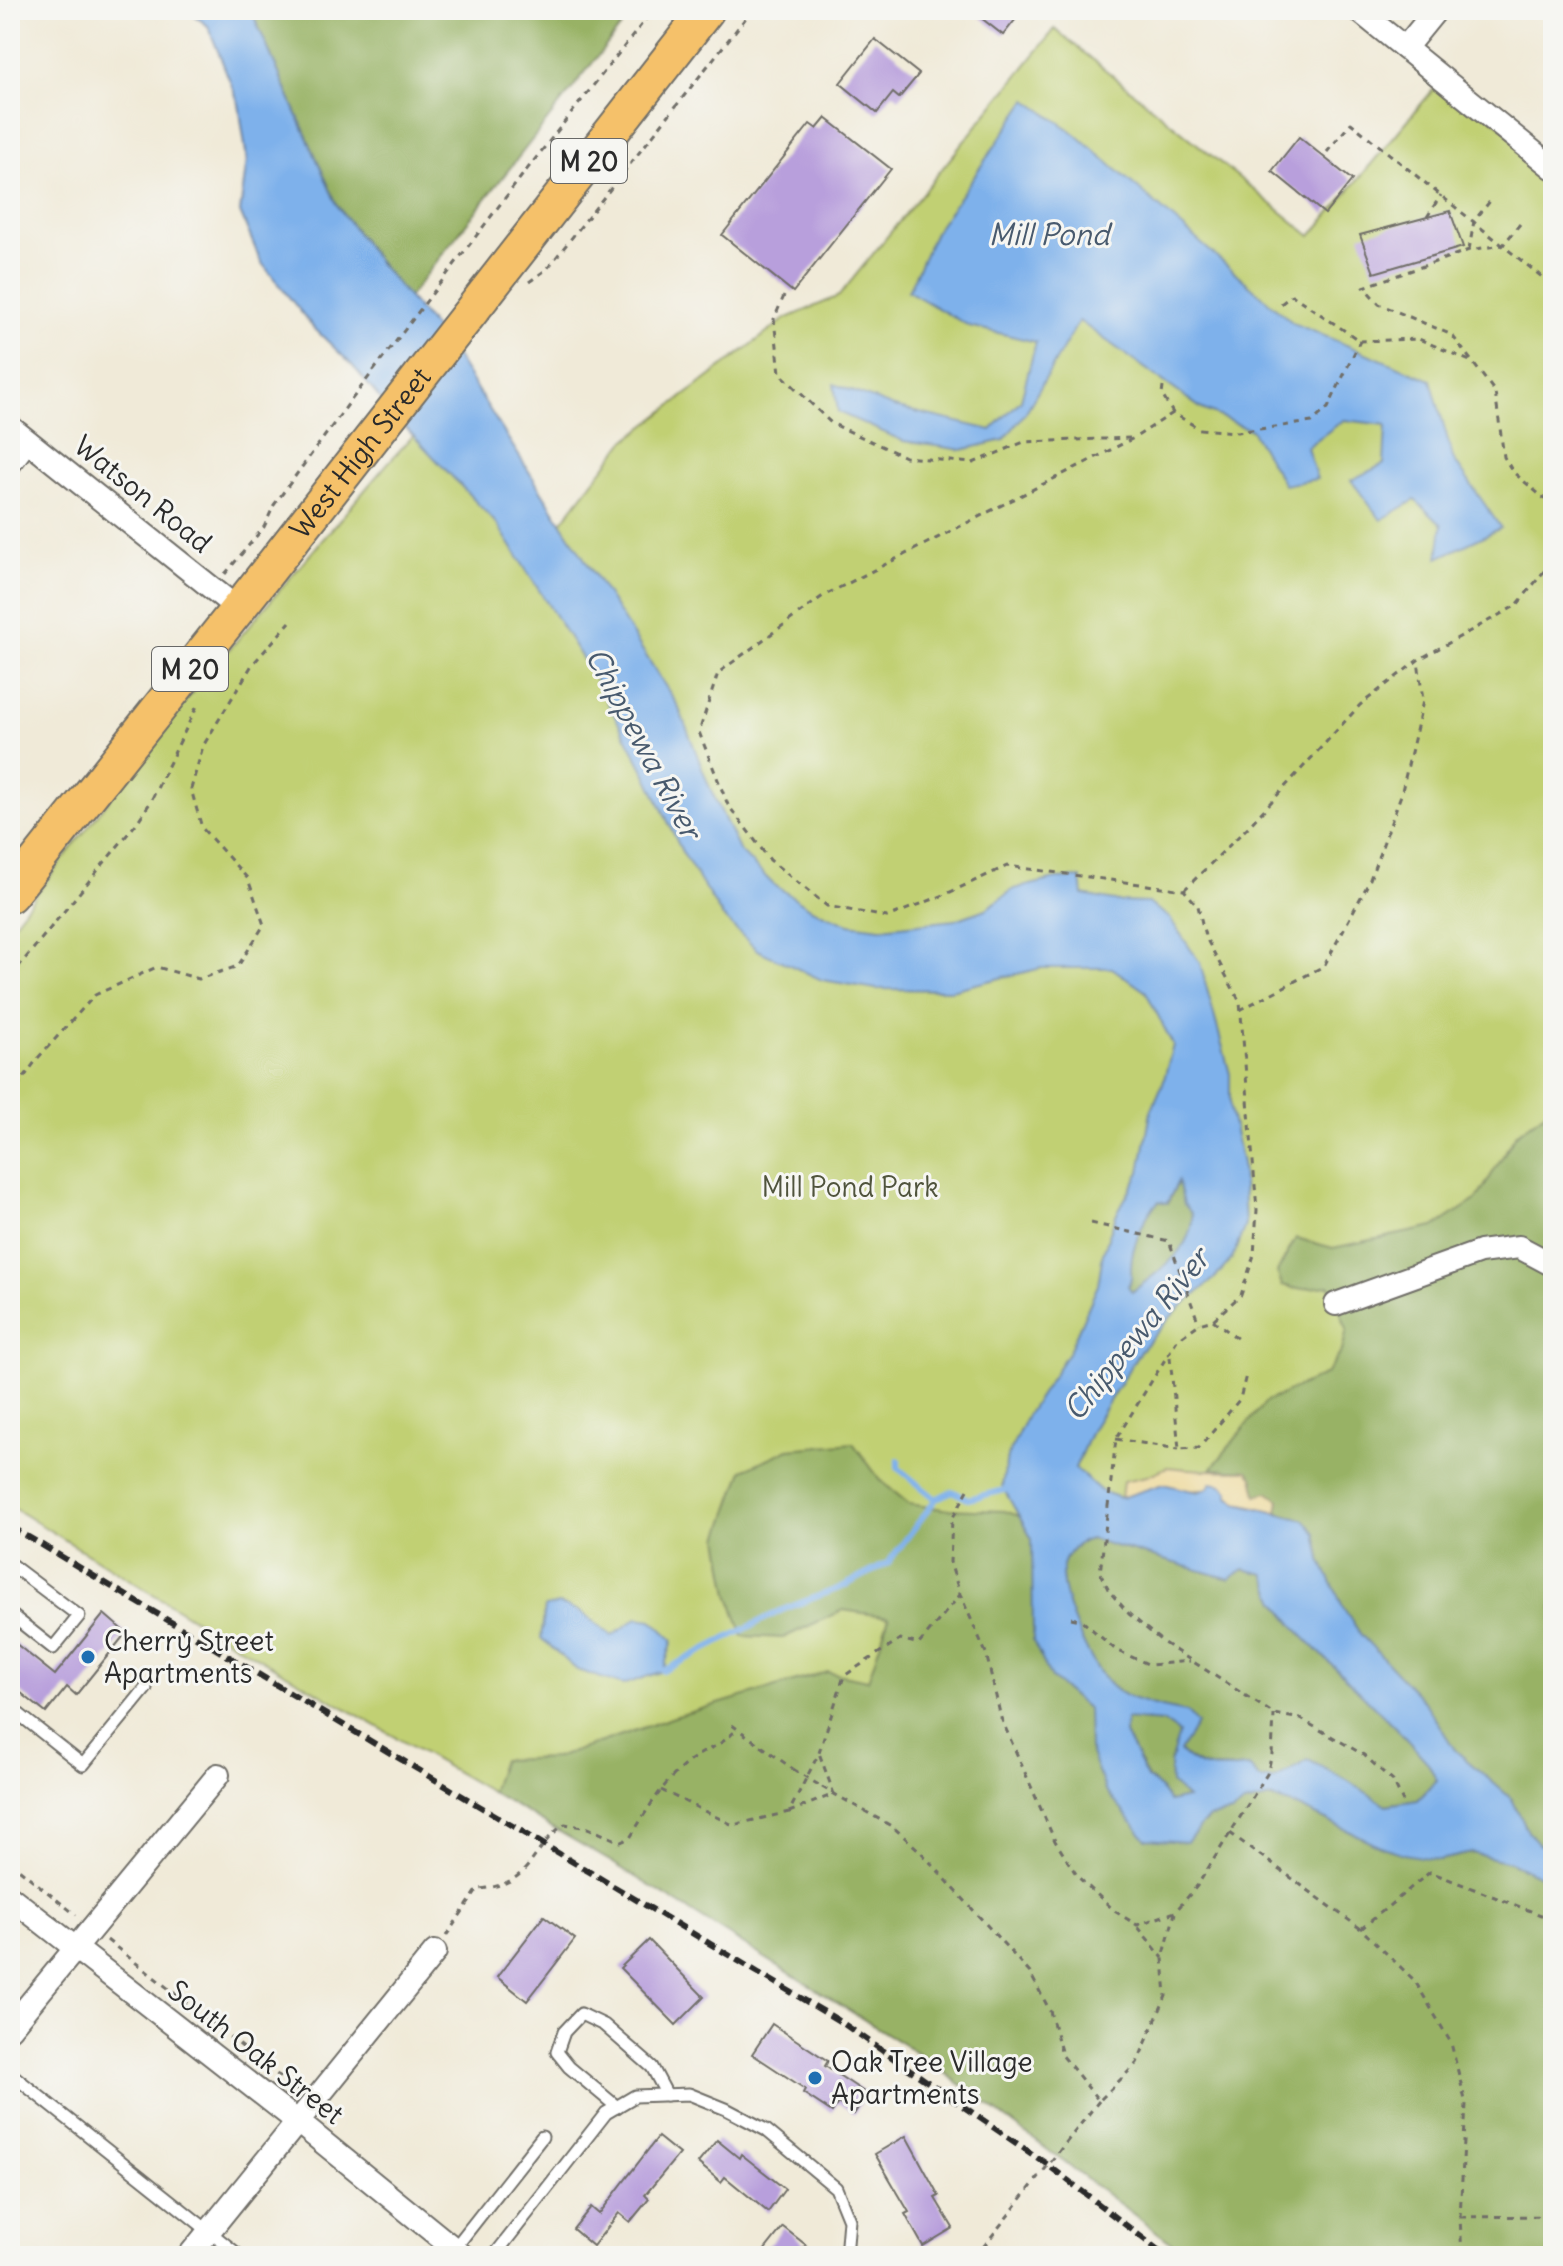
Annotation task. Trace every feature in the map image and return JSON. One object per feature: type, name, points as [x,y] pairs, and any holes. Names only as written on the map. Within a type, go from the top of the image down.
[{"type":"main road","name":"West High Street","points":[[10,895],[707,10]]},
{"type":"street","points":[[1358,10],[1553,168]]},
{"type":"street","points":[[1405,48],[1436,10]]},
{"type":"street","points":[[10,463],[19,434]]},
{"type":"street","name":"Watson Road","points":[[19,434],[238,609]]},
{"type":"street","points":[[1336,1304],[1480,1252],[1519,1247],[1553,1265]]},
{"type":"street","points":[[10,2028],[218,1775]]},
{"type":"street","name":"South Oak Street","points":[[10,1897],[298,2122],[458,2252]]},
{"type":"street","points":[[189,2256],[435,1952]]},
{"type":"lane","points":[[10,1564],[79,1616],[53,1648],[10,1614]]},
{"type":"lane","points":[[10,1707],[83,1765],[146,1688]]},
{"type":"lane","points":[[617,2107],[569,2067],[557,2052],[564,2032],[581,2014],[604,2025],[652,2067],[667,2095]]},
{"type":"lane","points":[[10,2073],[240,2256]]},
{"type":"lane","points":[[494,2256],[606,2113],[635,2096],[689,2094],[766,2130],[836,2188],[849,2220],[846,2256]]},
{"type":"lane","points":[[458,2252],[542,2137]]},
{"type":"path","points":[[228,569],[264,527],[274,505],[349,403],[653,10]]},
{"type":"path","points":[[525,285],[547,269],[752,10]]},
{"type":"path","points":[[1327,152],[1351,123],[1553,286]]},
{"type":"path","points":[[1427,217],[1441,195]]},
{"type":"path","points":[[1469,250],[1474,221],[1491,200]]},
{"type":"path","points":[[1520,224],[1503,245],[1469,250],[1364,287],[1379,304],[1452,335],[1495,392],[1504,457],[1513,472],[1553,506]]},
{"type":"path","points":[[1281,304],[1292,295],[1360,341],[1419,339],[1474,362]]},
{"type":"path","points":[[784,296],[774,319],[780,373],[831,423],[905,457],[973,463],[1024,442],[1134,438]]},
{"type":"path","points":[[1163,387],[1162,395],[1173,413],[1200,429],[1237,432],[1312,422],[1328,408],[1360,341]]},
{"type":"path","points":[[1173,413],[1134,438],[823,596],[718,673],[699,732],[728,805],[770,860],[827,906],[887,917],[1007,866],[1184,890],[1198,906],[1205,936],[1240,1002],[1257,1210],[1254,1255],[1241,1295],[1213,1320],[1199,1324],[1177,1340],[1116,1439],[1100,1573],[1109,1591],[1129,1614],[1190,1661],[1274,1714],[1301,1719],[1364,1755],[1393,1781],[1403,1802]]},
{"type":"path","points":[[1184,890],[1249,826],[1360,705],[1418,660],[1517,605],[1553,560]]},
{"type":"path","points":[[10,1097],[37,1059],[95,995],[157,967],[199,979],[238,966],[264,925],[248,879],[202,828],[191,789],[203,746],[252,665],[290,622]]},
{"type":"path","points":[[1240,1010],[1324,966],[1369,882],[1401,795],[1423,701],[1418,660]]},
{"type":"path","points":[[10,977],[150,803],[204,694]]},
{"type":"path","points":[[1091,1223],[1169,1241],[1199,1324]]},
{"type":"path","points":[[1213,1320],[1238,1339]]},
{"type":"path","points":[[1169,1354],[1179,1449]]},
{"type":"path","points":[[1116,1439],[1179,1449],[1199,1448],[1240,1399],[1246,1375]]},
{"type":"path","points":[[968,1490],[952,1519],[950,1562],[960,1594],[986,1653],[1001,1718],[1055,1841],[1078,1877],[1116,1912],[1137,1925],[1163,1958]]},
{"type":"path","points":[[789,1812],[819,1753],[844,1676],[900,1639],[919,1644],[960,1594]]},
{"type":"path","points":[[1071,1618],[1081,1620],[1116,1650],[1150,1665],[1190,1661]]},
{"type":"path","points":[[976,2256],[1099,2101],[1137,2063],[1166,1996],[1163,1958],[1175,1912],[1197,1886],[1267,1774],[1272,1754],[1274,1714]]},
{"type":"path","points":[[435,1952],[478,1889],[491,1888],[514,1879],[535,1861],[553,1832],[565,1824],[588,1828],[621,1842],[630,1838],[661,1790],[692,1759],[722,1745],[734,1727],[793,1769],[893,1827],[921,1852],[1030,1973],[1050,2011],[1062,2055],[1099,2101]]},
{"type":"path","points":[[819,1753],[834,1794]]},
{"type":"path","points":[[661,1790],[733,1825],[789,1812],[834,1794]]},
{"type":"path","points":[[1229,1833],[1361,1929],[1415,1981],[1451,2043],[1466,2104],[1460,2217],[1462,2256]]},
{"type":"path","points":[[10,1862],[313,2103]]},
{"type":"path","points":[[1361,1929],[1430,1872],[1541,1915],[1553,1914]]},
{"type":"path","points":[[1137,1925],[1175,1912]]},
{"type":"path","points":[[1460,2217],[1553,2216]]},
{"type":"green space","points":[[251,10],[634,10],[408,298],[337,205]]},
{"type":"green space","name":"Mill Pond Park","points":[[1055,29],[1311,236],[1443,78],[1553,168],[1553,2256],[1161,2231],[924,2057],[610,1861],[231,1642],[10,1506],[10,928],[187,699],[387,464],[438,409],[535,556],[624,442],[785,319],[839,296]]},
{"type":"green space","points":[[1553,1107],[1553,1845],[1539,1845],[1526,1828],[1512,1799],[1455,1750],[1426,1704],[1361,1635],[1344,1609],[1321,1560],[1316,1533],[1304,1520],[1277,1512],[1279,1500],[1257,1496],[1253,1477],[1248,1471],[1211,1469],[1265,1402],[1326,1374],[1342,1351],[1347,1329],[1330,1286],[1297,1289],[1282,1285],[1277,1272],[1296,1238],[1333,1248],[1434,1227],[1477,1199],[1516,1134]]},
{"type":"green space","points":[[1178,1180],[1192,1216],[1188,1239],[1172,1260],[1132,1292],[1128,1286],[1133,1250],[1140,1231],[1159,1201],[1168,1203]]},
{"type":"green space","points":[[853,1443],[881,1481],[909,1504],[943,1509],[1005,1511],[1019,1516],[1032,1539],[1051,1678],[1088,1709],[1106,1791],[1204,1824],[1209,1817],[1232,1813],[1244,1804],[1271,1798],[1299,1807],[1382,1847],[1439,1860],[1472,1853],[1510,1862],[1553,1882],[1553,2256],[1189,2256],[924,2057],[610,1861],[491,1792],[502,1760],[555,1758],[674,1717],[827,1672],[868,1680],[889,1617],[843,1610],[783,1638],[743,1636],[729,1594],[719,1538],[743,1470],[789,1449]]},
{"type":"green space","points":[[1091,1539],[1229,1579],[1244,1569],[1265,1574],[1276,1602],[1303,1636],[1399,1731],[1429,1764],[1437,1780],[1418,1800],[1385,1805],[1345,1779],[1260,1779],[1249,1767],[1204,1767],[1189,1759],[1180,1752],[1187,1712],[1140,1701],[1116,1690],[1097,1668],[1080,1636],[1067,1602],[1062,1568],[1070,1551]]},
{"type":"green space","points":[[1125,1719],[1164,1722],[1180,1733],[1170,1763],[1188,1798],[1169,1802],[1160,1788],[1148,1778],[1125,1734]]},
{"type":"sand","points":[[1167,1467],[1248,1471],[1253,1477],[1257,1495],[1268,1492],[1279,1500],[1277,1512],[1239,1503],[1229,1496],[1207,1489],[1121,1498],[1123,1481],[1147,1476]]},
{"type":"water","name":"Chippewa River","points":[[187,10],[251,10],[337,205],[378,262],[446,341],[678,706],[710,788],[739,850],[773,884],[812,909],[849,924],[881,928],[955,920],[986,909],[1014,889],[1055,879],[1081,878],[1083,895],[1120,902],[1148,903],[1169,917],[1200,963],[1230,1074],[1230,1109],[1242,1163],[1245,1225],[1232,1259],[1214,1279],[1177,1310],[1140,1351],[1092,1429],[1075,1468],[1101,1491],[1121,1498],[1163,1484],[1197,1492],[1207,1489],[1211,1483],[1222,1485],[1238,1503],[1304,1520],[1316,1533],[1321,1560],[1344,1609],[1361,1635],[1426,1704],[1455,1750],[1512,1799],[1526,1828],[1539,1845],[1553,1845],[1553,1882],[1510,1862],[1472,1853],[1439,1860],[1404,1854],[1382,1847],[1299,1807],[1271,1798],[1244,1804],[1232,1813],[1209,1817],[1187,1842],[1146,1839],[1106,1791],[1089,1749],[1088,1709],[1051,1678],[1033,1641],[1032,1539],[1002,1486],[1007,1457],[1027,1415],[1069,1351],[1098,1285],[1103,1253],[1116,1215],[1140,1172],[1151,1111],[1163,1083],[1173,1045],[1146,992],[1112,968],[1042,968],[951,990],[876,989],[822,980],[757,950],[723,917],[682,852],[646,774],[594,677],[497,524],[390,411],[353,366],[313,327],[261,262],[240,212],[247,160],[239,104],[208,26]],"holes":[[[1178,1181],[1184,1204],[1192,1214],[1187,1239],[1172,1259],[1132,1292],[1128,1286],[1133,1250],[1140,1231],[1159,1201],[1167,1203]],[[1091,1539],[1230,1579],[1244,1569],[1265,1574],[1276,1602],[1303,1636],[1399,1731],[1429,1764],[1437,1780],[1418,1800],[1386,1805],[1308,1760],[1274,1780],[1260,1779],[1249,1767],[1204,1767],[1189,1759],[1180,1752],[1197,1724],[1187,1712],[1140,1701],[1116,1690],[1098,1668],[1080,1636],[1067,1602],[1062,1574],[1067,1556]],[[1126,1719],[1164,1722],[1179,1733],[1170,1763],[1171,1783],[1187,1798],[1169,1802],[1160,1788],[1147,1778],[1125,1734]]]},
{"type":"water","name":"Mill Pond","points":[[1027,100],[1072,131],[1293,323],[1431,380],[1453,458],[1501,528],[1438,558],[1442,525],[1415,500],[1381,520],[1351,480],[1384,464],[1386,425],[1344,420],[1307,447],[1317,479],[1284,485],[1251,430],[1202,409],[1079,321],[1026,412],[1004,440],[962,450],[903,441],[838,412],[834,384],[894,407],[991,430],[1021,400],[1036,342],[969,326],[908,291],[935,232]]},
{"type":"water","points":[[559,1604],[581,1612],[612,1636],[637,1618],[652,1620],[673,1640],[663,1671],[623,1685],[577,1670],[541,1638],[545,1607]]},
{"type":"building","points":[[971,10],[1023,10],[1003,35]]},
{"type":"building","points":[[875,39],[919,74],[899,98],[893,93],[877,113],[840,83]]},
{"type":"building","points":[[826,118],[891,169],[793,292],[722,235],[810,124],[817,129]]},
{"type":"building","points":[[1299,137],[1352,180],[1325,214],[1272,171]]},
{"type":"building","points":[[1450,211],[1463,247],[1374,273],[1360,235]]},
{"type":"building","name":"Cherry Street Apartments","points":[[104,1614],[126,1633],[76,1695],[67,1687],[46,1713],[10,1684],[10,1639],[55,1675]]},
{"type":"building","points":[[544,1916],[575,1939],[527,2001],[497,1977]]},
{"type":"building","points":[[649,1940],[704,1997],[676,2025],[620,1968]]},
{"type":"building","name":"Oak Tree Village Apartments","points":[[772,2024],[828,2061],[825,2066],[867,2094],[854,2114],[838,2103],[832,2112],[803,2093],[805,2089],[752,2054]]},
{"type":"building","name":"Oak Tree Village Apartments","points":[[906,2136],[953,2228],[923,2246],[905,2214],[909,2212],[875,2154]]},
{"type":"building","points":[[658,2137],[679,2154],[645,2195],[649,2199],[630,2222],[619,2213],[593,2246],[573,2229],[591,2207],[599,2214]]},
{"type":"building","points":[[717,2140],[739,2158],[741,2154],[785,2189],[768,2212],[725,2177],[721,2182],[698,2163]]},
{"type":"building","points":[[783,2227],[806,2245],[797,2256],[760,2256]]},
{"type":"waterway","points":[[898,1460],[898,1468],[936,1499],[952,1491],[968,1499],[1005,1490]]},
{"type":"waterway","points":[[663,1671],[782,1610],[842,1587],[888,1563],[936,1499]]},
{"type":"railway","points":[[10,1526],[841,2022],[1048,2165],[1166,2256]]},
{"type":"place","name":"Cherry Street Apartments","points":[[88,1657]]},
{"type":"place","name":"Oak Tree Village Apartments","points":[[815,2078]]}]
